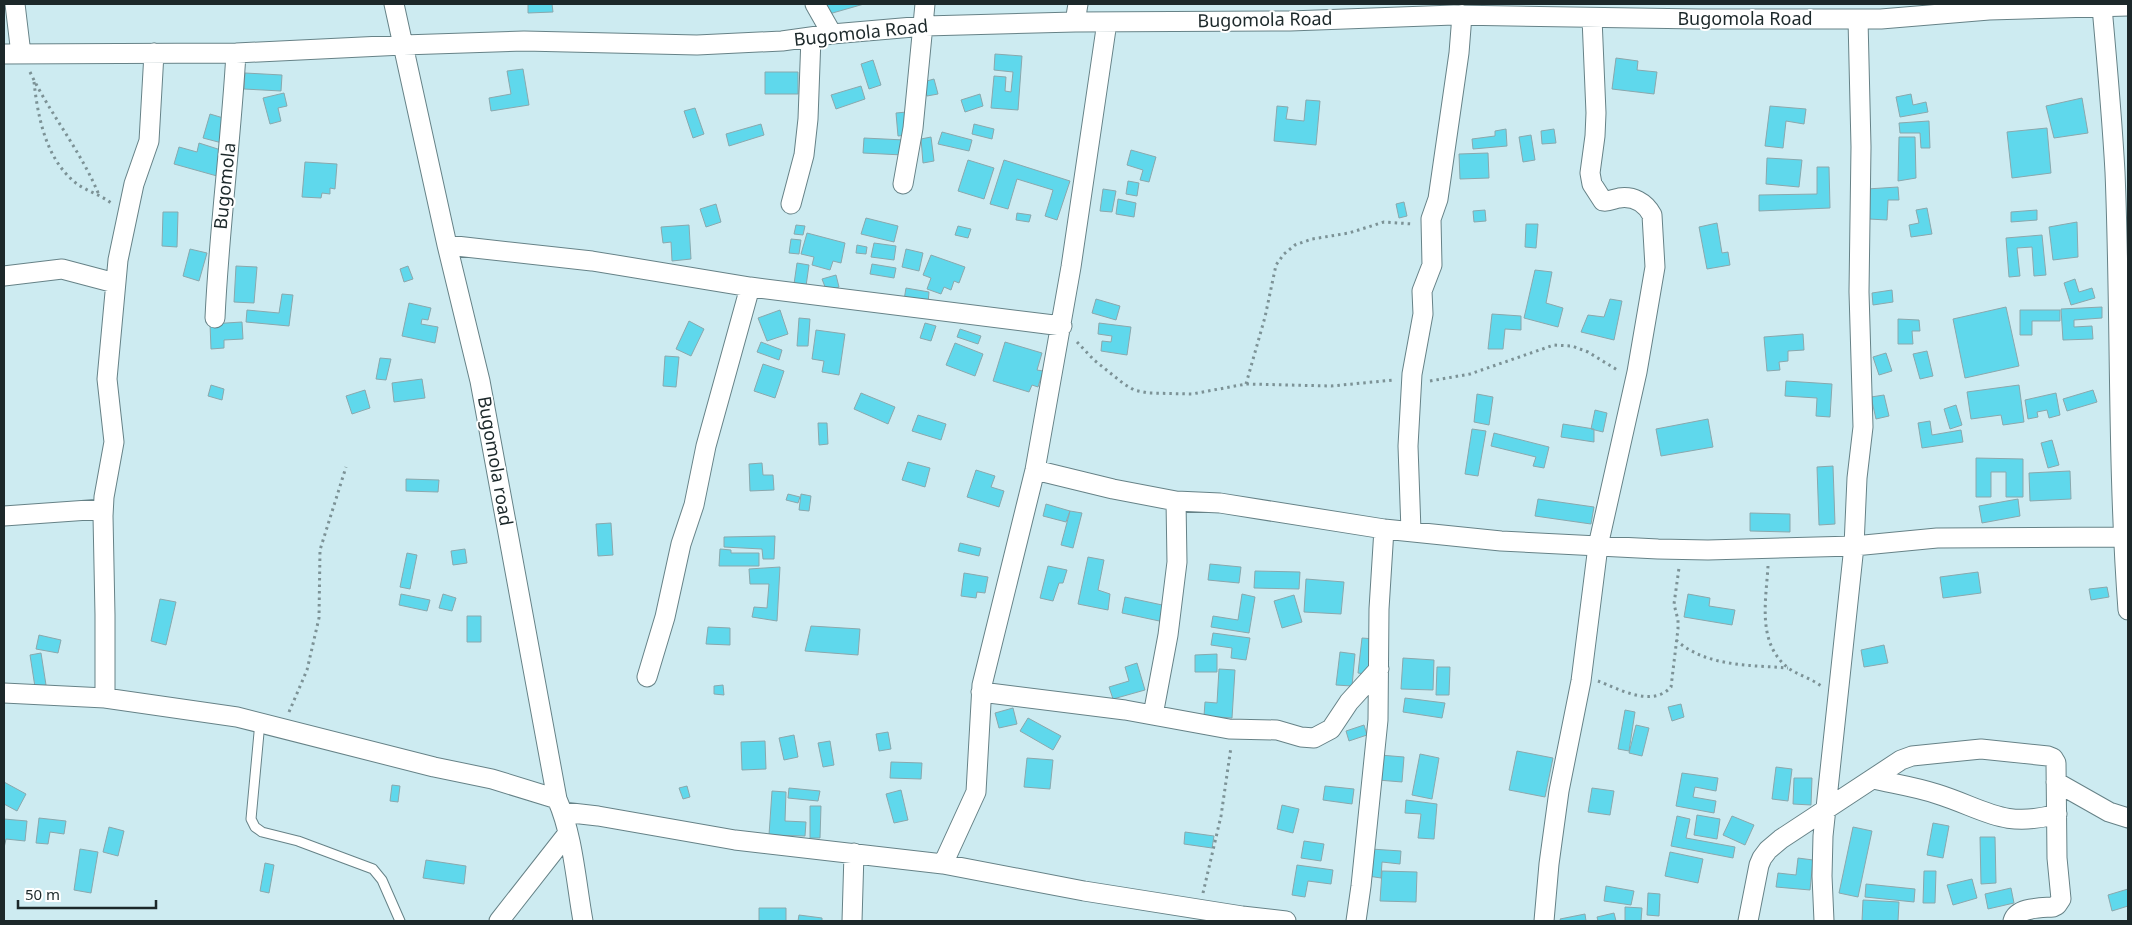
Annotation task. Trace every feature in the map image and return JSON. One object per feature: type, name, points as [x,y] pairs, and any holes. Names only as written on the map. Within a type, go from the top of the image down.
[{"type":"street","points":[[12,54],[14,4]]},
{"type":"street","name":"Bugomola road","points":[[394,4],[447,245],[480,381],[560,806],[568,833],[583,921]]},
{"type":"street","points":[[816,4],[832,34]]},
{"type":"street","points":[[903,184],[914,128],[925,26],[925,4]]},
{"type":"street","points":[[2102,6],[2115,174],[2128,610]]},
{"type":"street","name":"Bugomola Road","points":[[12,54],[236,53],[524,41],[697,45],[782,41],[832,34],[1076,13],[1107,22],[1189,13],[1290,21],[1462,15],[1592,18],[1858,19],[1989,10],[2128,6]]},
{"type":"street","points":[[1411,531],[1408,446],[1412,382],[1423,314],[1422,291],[1432,265],[1431,221],[1438,199],[1459,53],[1462,15]]},
{"type":"street","points":[[1544,921],[1549,864],[1560,790],[1582,674],[1598,546],[1635,380],[1655,267],[1652,215],[1644,204],[1638,200],[1621,198],[1603,201],[1592,184],[1590,173],[1596,113],[1592,18]]},
{"type":"street","points":[[1824,921],[1823,836],[1854,546],[1857,478],[1863,427],[1859,292],[1861,146],[1858,19]]},
{"type":"street","points":[[943,864],[973,802],[978,785],[981,692],[988,655],[1035,470],[1062,326],[1107,22]]},
{"type":"street","points":[[791,204],[804,155],[808,119],[811,37]]},
{"type":"street","points":[[105,698],[103,509],[114,442],[107,379],[116,283],[125,224],[134,184],[149,141],[154,53]]},
{"type":"street","name":"Bugomola","points":[[215,318],[236,53]]},
{"type":"street","points":[[447,245],[592,261],[750,287],[1062,326]]},
{"type":"street","points":[[4,276],[62,268],[116,283]]},
{"type":"street","points":[[647,677],[665,618],[681,544],[694,505],[706,446],[750,287]]},
{"type":"street","points":[[1035,470],[1112,489],[1176,501],[1230,504],[1384,529],[1502,541],[1682,550],[1854,546],[1937,538],[2125,537]]},
{"type":"street","points":[[1153,715],[1168,635],[1177,562],[1176,501]]},
{"type":"street","points":[[4,516],[103,509]]},
{"type":"street","points":[[1356,921],[1378,720],[1384,529]]},
{"type":"street","points":[[981,692],[1153,715],[1234,729],[1277,730],[1301,738],[1319,736],[1331,729],[1349,702],[1379,669]]},
{"type":"street","points":[[4,693],[105,698],[260,722],[434,767],[492,779],[560,806],[598,816],[735,840],[943,864],[1084,891],[1286,921]]},
{"type":"street","points":[[1748,921],[1762,858],[1781,839],[1907,757],[1981,750],[2048,756],[2053,758],[2056,763],[2057,858],[2061,899],[2053,907],[2030,910],[2010,919]]},
{"type":"street","points":[[1873,780],[1939,794],[2010,820],[2034,820],[2057,814]]},
{"type":"street","points":[[2056,782],[2109,812],[2128,818]]},
{"type":"street","points":[[499,921],[568,833]]},
{"type":"street","points":[[852,921],[854,853]]},
{"type":"lane","points":[[260,722],[250,819],[252,823],[262,832],[298,841],[373,869],[382,880],[400,921]]},
{"type":"path","points":[[12,54],[34,82],[54,117],[87,167],[99,195]]},
{"type":"path","points":[[34,82],[38,111],[46,141],[55,156],[71,178],[79,185],[114,205],[125,224]]},
{"type":"path","points":[[1246,384],[1265,317],[1276,265],[1294,245],[1312,239],[1349,233],[1384,222],[1417,224],[1431,221]]},
{"type":"path","points":[[1062,326],[1094,360],[1134,390],[1148,393],[1192,394],[1246,384],[1330,386],[1380,380],[1412,382],[1470,374],[1554,345],[1572,346],[1588,352],[1635,380]]},
{"type":"path","points":[[283,728],[306,670],[319,618],[320,550],[346,467]]},
{"type":"path","points":[[1769,548],[1764,618],[1771,645],[1778,658],[1789,668],[1813,680],[1827,690],[1838,703]]},
{"type":"path","points":[[1582,674],[1625,692],[1644,696],[1660,695],[1670,687],[1678,620],[1674,604],[1682,550]]},
{"type":"path","points":[[1676,640],[1696,654],[1717,661],[1789,668]]},
{"type":"path","points":[[1199,909],[1220,816],[1234,729]]},
{"type":"building","points":[[528,4],[552,4],[553,12],[528,13]]},
{"type":"building","points":[[826,4],[864,4],[829,14]]},
{"type":"building","points":[[995,54],[1022,56],[1018,110],[991,108],[994,76],[1006,77],[1005,91],[1011,92],[1013,72],[994,70]]},
{"type":"building","points":[[1616,58],[1638,61],[1637,70],[1657,72],[1654,94],[1612,89]]},
{"type":"building","points":[[873,60],[881,85],[869,89],[861,64]]},
{"type":"building","points":[[523,69],[529,105],[491,111],[489,98],[511,94],[507,71]]},
{"type":"building","points":[[765,72],[798,72],[798,94],[765,94]]},
{"type":"building","points":[[245,73],[282,75],[281,91],[244,89]]},
{"type":"building","points":[[934,79],[938,94],[927,96],[923,82]]},
{"type":"building","points":[[861,86],[865,99],[836,109],[831,95]]},
{"type":"building","points":[[284,93],[287,106],[278,108],[281,121],[270,124],[263,98]]},
{"type":"building","points":[[980,94],[983,106],[965,112],[961,100]]},
{"type":"building","points":[[1911,94],[1913,105],[1926,102],[1928,112],[1900,117],[1896,97]]},
{"type":"building","points":[[2082,98],[2088,133],[2054,138],[2046,106]]},
{"type":"building","points":[[1306,100],[1320,101],[1316,145],[1274,141],[1277,106],[1288,107],[1286,119],[1304,121]]},
{"type":"building","points":[[1770,106],[1806,109],[1804,124],[1786,121],[1783,148],[1765,146]]},
{"type":"building","points":[[695,108],[704,134],[693,138],[684,111]]},
{"type":"building","points":[[907,112],[908,135],[898,136],[896,113]]},
{"type":"building","points":[[210,114],[230,120],[222,143],[203,138]]},
{"type":"building","points":[[1929,121],[1930,148],[1921,148],[1920,133],[1900,133],[1899,123]]},
{"type":"building","points":[[761,124],[764,135],[729,146],[726,134]]},
{"type":"building","points":[[974,124],[994,129],[992,139],[972,134]]},
{"type":"building","points":[[2047,128],[2051,173],[2012,178],[2007,132]]},
{"type":"building","points":[[1506,129],[1507,146],[1473,149],[1472,139],[1495,136],[1495,131]]},
{"type":"building","points":[[1554,129],[1556,143],[1542,144],[1541,131]]},
{"type":"building","points":[[942,132],[972,140],[969,151],[938,144]]},
{"type":"building","points":[[1531,135],[1535,160],[1523,162],[1519,137]]},
{"type":"building","points":[[931,137],[934,161],[923,163],[921,139]]},
{"type":"building","points":[[1899,137],[1915,137],[1916,178],[1898,181]]},
{"type":"building","points":[[864,138],[904,140],[903,155],[863,153]]},
{"type":"building","points":[[199,143],[224,151],[217,176],[174,164],[179,147],[197,152]]},
{"type":"building","points":[[1131,150],[1156,157],[1149,182],[1140,180],[1143,170],[1127,165]]},
{"type":"building","points":[[1488,153],[1489,178],[1460,179],[1459,154]]},
{"type":"building","points":[[1767,158],[1802,160],[1799,187],[1766,184]]},
{"type":"building","points":[[968,160],[994,168],[984,199],[958,191]]},
{"type":"building","points":[[1004,160],[1070,181],[1057,220],[1045,216],[1053,190],[1017,179],[1008,209],[990,204]]},
{"type":"building","points":[[305,162],[337,164],[335,189],[330,188],[330,194],[322,193],[321,198],[302,197]]},
{"type":"building","points":[[1817,167],[1829,167],[1830,208],[1759,211],[1759,195],[1817,194]]},
{"type":"building","points":[[1128,181],[1139,183],[1137,196],[1126,194]]},
{"type":"building","points":[[1898,187],[1899,200],[1888,200],[1887,220],[1869,219],[1867,189]]},
{"type":"building","points":[[1103,189],[1116,191],[1112,212],[1100,211]]},
{"type":"building","points":[[1118,199],[1136,203],[1134,217],[1116,214]]},
{"type":"building","points":[[1404,202],[1407,216],[1399,218],[1396,204]]},
{"type":"building","points":[[716,204],[721,222],[706,227],[700,209]]},
{"type":"building","points":[[1927,208],[1932,234],[1911,237],[1909,225],[1919,223],[1916,210]]},
{"type":"building","points":[[1485,210],[1486,221],[1474,222],[1473,211]]},
{"type":"building","points":[[2037,210],[2037,220],[2011,222],[2011,212]]},
{"type":"building","points":[[163,212],[178,212],[177,247],[162,246]]},
{"type":"building","points":[[1017,213],[1031,215],[1029,222],[1016,220]]},
{"type":"building","points":[[866,218],[898,226],[894,242],[861,234]]},
{"type":"building","points":[[2077,222],[2078,257],[2053,260],[2049,227]]},
{"type":"building","points":[[1717,223],[1722,253],[1728,252],[1730,265],[1707,269],[1699,227]]},
{"type":"building","points":[[1526,224],[1538,224],[1536,248],[1525,247]]},
{"type":"building","points":[[689,225],[691,259],[672,261],[671,242],[663,243],[661,227]]},
{"type":"building","points":[[796,225],[805,226],[803,235],[794,234]]},
{"type":"building","points":[[958,226],[971,229],[968,238],[955,235]]},
{"type":"building","points":[[807,233],[845,243],[841,263],[833,261],[830,270],[812,265],[814,257],[801,254]]},
{"type":"building","points":[[2042,235],[2046,275],[2034,276],[2032,247],[2017,248],[2020,276],[2009,277],[2006,238]]},
{"type":"building","points":[[791,239],[801,240],[799,254],[789,253]]},
{"type":"building","points":[[874,243],[896,246],[894,260],[871,257]]},
{"type":"building","points":[[857,245],[867,247],[866,254],[856,253]]},
{"type":"building","points":[[190,249],[207,253],[199,281],[183,276]]},
{"type":"building","points":[[906,249],[923,253],[919,271],[902,267]]},
{"type":"building","points":[[931,255],[965,267],[959,283],[954,281],[951,290],[944,287],[941,294],[927,289],[931,278],[923,275]]},
{"type":"building","points":[[797,263],[809,265],[806,286],[794,284]]},
{"type":"building","points":[[872,264],[896,268],[894,278],[870,274]]},
{"type":"building","points":[[236,266],[257,267],[254,303],[234,302]]},
{"type":"building","points":[[408,266],[413,279],[404,282],[400,269]]},
{"type":"building","points":[[1535,270],[1552,272],[1546,303],[1563,308],[1558,327],[1524,318]]},
{"type":"building","points":[[836,275],[839,287],[827,292],[822,279]]},
{"type":"building","points":[[2075,279],[2079,292],[2092,288],[2095,298],[2071,305],[2064,283]]},
{"type":"building","points":[[906,288],[929,292],[928,303],[904,300]]},
{"type":"building","points":[[1892,290],[1893,302],[1873,305],[1872,293]]},
{"type":"building","points":[[282,294],[293,295],[289,326],[246,322],[247,310],[279,313]]},
{"type":"building","points":[[1096,299],[1120,306],[1116,320],[1092,313]]},
{"type":"building","points":[[1610,299],[1622,301],[1614,340],[1581,332],[1588,315],[1604,317]]},
{"type":"building","points":[[409,303],[431,308],[428,320],[422,319],[421,324],[438,327],[435,343],[402,336]]},
{"type":"building","points":[[2006,307],[2019,366],[1965,378],[1953,319]]},
{"type":"building","points":[[2102,307],[2102,318],[2074,320],[2074,327],[2092,326],[2093,339],[2063,340],[2061,309]]},
{"type":"building","points":[[780,310],[788,334],[767,341],[758,318]]},
{"type":"building","points":[[2020,310],[2060,310],[2060,321],[2032,321],[2032,335],[2020,335]]},
{"type":"building","points":[[1492,314],[1521,316],[1521,330],[1505,329],[1503,349],[1488,349]]},
{"type":"building","points":[[799,318],[810,319],[808,346],[797,346]]},
{"type":"building","points":[[1898,319],[1919,320],[1920,331],[1912,331],[1913,344],[1898,344]]},
{"type":"building","points":[[689,321],[704,329],[691,356],[676,349]]},
{"type":"building","points":[[242,322],[243,339],[224,340],[224,348],[211,349],[210,324]]},
{"type":"building","points":[[925,323],[936,326],[931,341],[920,338]]},
{"type":"building","points":[[1099,323],[1131,327],[1127,355],[1101,351],[1102,341],[1111,342],[1112,336],[1098,334]]},
{"type":"building","points":[[960,329],[981,336],[978,344],[957,337]]},
{"type":"building","points":[[816,330],[845,334],[839,375],[822,372],[824,361],[812,359]]},
{"type":"building","points":[[1803,334],[1804,350],[1788,351],[1788,361],[1779,362],[1780,370],[1767,371],[1764,337]]},
{"type":"building","points":[[761,342],[782,350],[779,360],[757,352]]},
{"type":"building","points":[[1005,342],[1042,353],[1037,370],[1043,371],[1038,387],[1032,385],[1029,392],[993,381]]},
{"type":"building","points":[[955,343],[983,354],[975,376],[946,365]]},
{"type":"building","points":[[1927,351],[1933,376],[1920,379],[1913,354]]},
{"type":"building","points":[[1886,353],[1892,371],[1879,375],[1873,357]]},
{"type":"building","points":[[665,356],[679,357],[676,387],[663,386]]},
{"type":"building","points":[[380,358],[391,359],[386,380],[376,379]]},
{"type":"building","points":[[763,364],[784,371],[775,398],[754,391]]},
{"type":"building","points":[[422,379],[425,398],[394,402],[392,383]]},
{"type":"building","points":[[1786,381],[1832,384],[1830,417],[1816,416],[1817,398],[1785,396]]},
{"type":"building","points":[[211,385],[224,389],[222,400],[208,396]]},
{"type":"building","points":[[2019,385],[2024,422],[2003,425],[2001,415],[1971,419],[1967,392]]},
{"type":"building","points":[[365,390],[370,408],[352,414],[346,396]]},
{"type":"building","points":[[2093,390],[2097,402],[2067,411],[2063,399]]},
{"type":"building","points":[[861,393],[895,407],[888,424],[854,409]]},
{"type":"building","points":[[2056,393],[2060,415],[2049,418],[2047,410],[2037,412],[2038,417],[2028,419],[2025,400]]},
{"type":"building","points":[[1477,394],[1493,397],[1489,425],[1474,422]]},
{"type":"building","points":[[1884,395],[1889,416],[1876,419],[1871,397]]},
{"type":"building","points":[[1956,405],[1962,425],[1950,429],[1944,409]]},
{"type":"building","points":[[1595,410],[1607,413],[1603,432],[1591,429]]},
{"type":"building","points":[[918,415],[946,424],[941,440],[912,431]]},
{"type":"building","points":[[1708,419],[1713,447],[1661,456],[1656,429]]},
{"type":"building","points":[[1930,421],[1932,435],[1961,430],[1963,442],[1922,448],[1918,423]]},
{"type":"building","points":[[818,423],[827,423],[828,444],[819,445]]},
{"type":"building","points":[[1563,424],[1594,429],[1594,442],[1561,437]]},
{"type":"building","points":[[1472,429],[1486,431],[1478,476],[1465,474]]},
{"type":"building","points":[[1494,433],[1549,447],[1544,468],[1533,466],[1536,457],[1491,446]]},
{"type":"building","points":[[2052,440],[2059,465],[2048,468],[2041,443]]},
{"type":"building","points":[[1976,458],[2023,459],[2023,497],[2006,497],[2006,472],[1991,472],[1991,497],[1976,497]]},
{"type":"building","points":[[908,462],[930,468],[925,487],[902,480]]},
{"type":"building","points":[[762,463],[763,475],[773,475],[774,490],[750,491],[749,464]]},
{"type":"building","points":[[1833,466],[1835,524],[1819,525],[1817,467]]},
{"type":"building","points":[[976,470],[995,476],[991,487],[1004,491],[999,507],[967,497]]},
{"type":"building","points":[[2070,471],[2071,499],[2030,501],[2029,473]]},
{"type":"building","points":[[406,479],[439,480],[438,492],[406,491]]},
{"type":"building","points":[[788,494],[800,497],[798,503],[786,500]]},
{"type":"building","points":[[801,494],[811,496],[809,511],[799,510]]},
{"type":"building","points":[[1538,499],[1594,507],[1591,524],[1535,516]]},
{"type":"building","points":[[2018,499],[2020,516],[1982,523],[1979,506]]},
{"type":"building","points":[[1046,504],[1070,511],[1066,522],[1043,516]]},
{"type":"building","points":[[1070,511],[1082,513],[1073,548],[1061,545]]},
{"type":"building","points":[[1750,513],[1790,514],[1790,532],[1750,531]]},
{"type":"building","points":[[611,523],[613,555],[598,556],[596,524]]},
{"type":"building","points":[[775,536],[774,559],[763,559],[762,549],[724,547],[724,537]]},
{"type":"building","points":[[960,543],[981,548],[979,556],[958,551]]},
{"type":"building","points":[[465,549],[467,563],[453,565],[451,551]]},
{"type":"building","points":[[720,549],[731,550],[731,553],[759,553],[759,566],[719,566]]},
{"type":"building","points":[[407,553],[417,555],[410,589],[400,587]]},
{"type":"building","points":[[1088,557],[1104,560],[1098,590],[1110,594],[1108,610],[1078,604]]},
{"type":"building","points":[[1210,564],[1241,567],[1239,583],[1208,580]]},
{"type":"building","points":[[1048,566],[1067,570],[1063,583],[1059,583],[1053,601],[1040,598]]},
{"type":"building","points":[[780,567],[777,621],[752,617],[754,607],[767,608],[769,584],[750,584],[749,569]]},
{"type":"building","points":[[1255,571],[1300,572],[1299,589],[1254,588]]},
{"type":"building","points":[[1978,572],[1981,593],[1943,598],[1940,577]]},
{"type":"building","points":[[964,573],[988,577],[985,593],[977,592],[976,598],[961,596]]},
{"type":"building","points":[[1306,579],[1344,582],[1341,614],[1304,612]]},
{"type":"building","points":[[2107,587],[2109,597],[2091,600],[2089,589]]},
{"type":"building","points":[[401,594],[430,600],[427,611],[399,605]]},
{"type":"building","points":[[443,594],[456,598],[452,611],[439,608]]},
{"type":"building","points":[[1242,594],[1255,597],[1249,633],[1211,627],[1213,616],[1238,620]]},
{"type":"building","points":[[1688,594],[1710,598],[1709,606],[1735,610],[1732,625],[1684,617]]},
{"type":"building","points":[[1294,595],[1302,622],[1282,628],[1274,601]]},
{"type":"building","points":[[1125,597],[1167,606],[1164,622],[1122,613]]},
{"type":"building","points":[[160,599],[176,602],[166,645],[151,641]]},
{"type":"building","points":[[467,616],[481,616],[481,642],[467,642]]},
{"type":"building","points":[[811,626],[860,629],[858,655],[805,651]]},
{"type":"building","points":[[708,627],[730,628],[730,645],[706,644]]},
{"type":"building","points":[[1213,633],[1250,638],[1246,660],[1231,658],[1232,648],[1211,645]]},
{"type":"building","points":[[39,635],[61,640],[58,653],[36,649]]},
{"type":"building","points":[[1362,638],[1375,639],[1371,675],[1358,673]]},
{"type":"building","points":[[1884,645],[1888,663],[1864,667],[1861,650]]},
{"type":"building","points":[[1340,652],[1355,654],[1352,686],[1336,685]]},
{"type":"building","points":[[41,653],[46,685],[35,687],[30,655]]},
{"type":"building","points":[[1217,654],[1217,672],[1195,672],[1195,655]]},
{"type":"building","points":[[1403,658],[1434,660],[1433,690],[1401,689]]},
{"type":"building","points":[[1137,663],[1145,690],[1113,699],[1109,687],[1129,681],[1125,667]]},
{"type":"building","points":[[1437,667],[1450,667],[1449,695],[1436,695]]},
{"type":"building","points":[[1219,669],[1235,670],[1232,718],[1204,716],[1205,702],[1217,703]]},
{"type":"building","points":[[723,685],[724,695],[714,694],[714,686]]},
{"type":"building","points":[[1405,698],[1445,703],[1442,718],[1403,712]]},
{"type":"building","points":[[1681,704],[1684,717],[1672,721],[1668,707]]},
{"type":"building","points":[[1013,708],[1017,724],[999,728],[995,713]]},
{"type":"building","points":[[1625,710],[1635,712],[1629,751],[1618,749]]},
{"type":"building","points":[[1028,718],[1061,736],[1053,750],[1020,731]]},
{"type":"building","points":[[1364,725],[1367,735],[1349,741],[1346,731]]},
{"type":"building","points":[[1636,725],[1649,728],[1642,756],[1629,753]]},
{"type":"building","points":[[888,732],[891,749],[879,751],[876,734]]},
{"type":"building","points":[[794,735],[798,757],[784,760],[779,738]]},
{"type":"building","points":[[765,741],[766,769],[742,770],[741,742]]},
{"type":"building","points":[[830,741],[834,765],[823,767],[818,743]]},
{"type":"building","points":[[1517,751],[1553,758],[1545,797],[1509,790]]},
{"type":"building","points":[[1420,754],[1439,758],[1432,799],[1412,795]]},
{"type":"building","points":[[1380,755],[1404,757],[1402,782],[1378,780]]},
{"type":"building","points":[[1027,758],[1053,760],[1050,789],[1024,787]]},
{"type":"building","points":[[891,762],[922,763],[921,779],[890,778]]},
{"type":"building","points":[[1776,767],[1792,769],[1788,801],[1772,799]]},
{"type":"building","points":[[1682,773],[1718,778],[1716,791],[1695,787],[1693,797],[1716,801],[1714,813],[1676,806]]},
{"type":"building","points":[[1794,778],[1812,778],[1811,805],[1793,804]]},
{"type":"building","points":[[4,782],[26,794],[17,811],[4,804]]},
{"type":"building","points":[[392,785],[400,786],[398,802],[390,801]]},
{"type":"building","points":[[687,786],[690,797],[683,799],[679,788]]},
{"type":"building","points":[[1325,786],[1354,789],[1352,804],[1323,800]]},
{"type":"building","points":[[789,788],[820,791],[818,801],[788,798]]},
{"type":"building","points":[[1592,788],[1614,791],[1610,815],[1588,812]]},
{"type":"building","points":[[901,790],[908,820],[894,823],[886,794]]},
{"type":"building","points":[[772,791],[786,792],[785,821],[806,822],[805,836],[769,835]]},
{"type":"building","points":[[1406,800],[1437,804],[1434,839],[1418,838],[1421,814],[1405,813]]},
{"type":"building","points":[[1282,805],[1299,809],[1293,833],[1277,829]]},
{"type":"building","points":[[810,806],[821,806],[820,838],[810,838]]},
{"type":"building","points":[[1697,815],[1720,819],[1717,839],[1694,835]]},
{"type":"building","points":[[1677,816],[1690,819],[1686,838],[1735,847],[1733,858],[1671,846]]},
{"type":"building","points":[[1732,816],[1754,825],[1745,845],[1723,835]]},
{"type":"building","points":[[39,818],[66,821],[64,834],[50,832],[48,844],[36,843]]},
{"type":"building","points":[[4,819],[27,821],[25,841],[6,839],[4,848]]},
{"type":"building","points":[[1933,823],[1949,826],[1943,858],[1927,855]]},
{"type":"building","points":[[109,827],[124,831],[118,856],[103,852]]},
{"type":"building","points":[[1853,827],[1872,831],[1858,897],[1839,893]]},
{"type":"building","points":[[1185,832],[1214,836],[1212,848],[1184,844]]},
{"type":"building","points":[[1980,837],[1995,837],[1996,883],[1981,884]]},
{"type":"building","points":[[1304,841],[1324,844],[1321,861],[1301,858]]},
{"type":"building","points":[[80,849],[98,852],[91,893],[74,890]]},
{"type":"building","points":[[1371,849],[1401,851],[1400,864],[1382,862],[1381,878],[1368,876]]},
{"type":"building","points":[[1670,852],[1703,859],[1698,883],[1665,876]]},
{"type":"building","points":[[1798,858],[1813,860],[1810,890],[1776,887],[1778,873],[1796,875]]},
{"type":"building","points":[[426,860],[466,866],[464,884],[423,878]]},
{"type":"building","points":[[265,863],[274,865],[269,893],[260,891]]},
{"type":"building","points":[[1297,865],[1333,870],[1331,884],[1308,881],[1305,897],[1292,895]]},
{"type":"building","points":[[1382,871],[1417,872],[1416,902],[1380,901]]},
{"type":"building","points":[[1924,871],[1936,871],[1935,903],[1923,903]]},
{"type":"building","points":[[1972,879],[1977,898],[1953,905],[1947,885]]},
{"type":"building","points":[[1866,884],[1915,889],[1914,902],[1865,897]]},
{"type":"building","points":[[1606,886],[1634,891],[1631,905],[1604,901]]},
{"type":"building","points":[[2011,888],[2014,903],[1988,909],[1985,894]]},
{"type":"building","points":[[2128,889],[2128,906],[2112,911],[2108,895]]},
{"type":"building","points":[[1648,893],[1660,894],[1659,916],[1647,915]]},
{"type":"building","points":[[1863,900],[1899,902],[1898,921],[1862,921]]},
{"type":"building","points":[[1625,907],[1642,908],[1641,921],[1625,921]]},
{"type":"building","points":[[759,908],[786,908],[786,921],[759,921]]},
{"type":"building","points":[[1614,913],[1616,921],[1598,921],[1597,917]]},
{"type":"building","points":[[1585,914],[1586,921],[1561,921],[1560,919]]},
{"type":"building","points":[[799,915],[822,918],[822,921],[798,921]]}]
